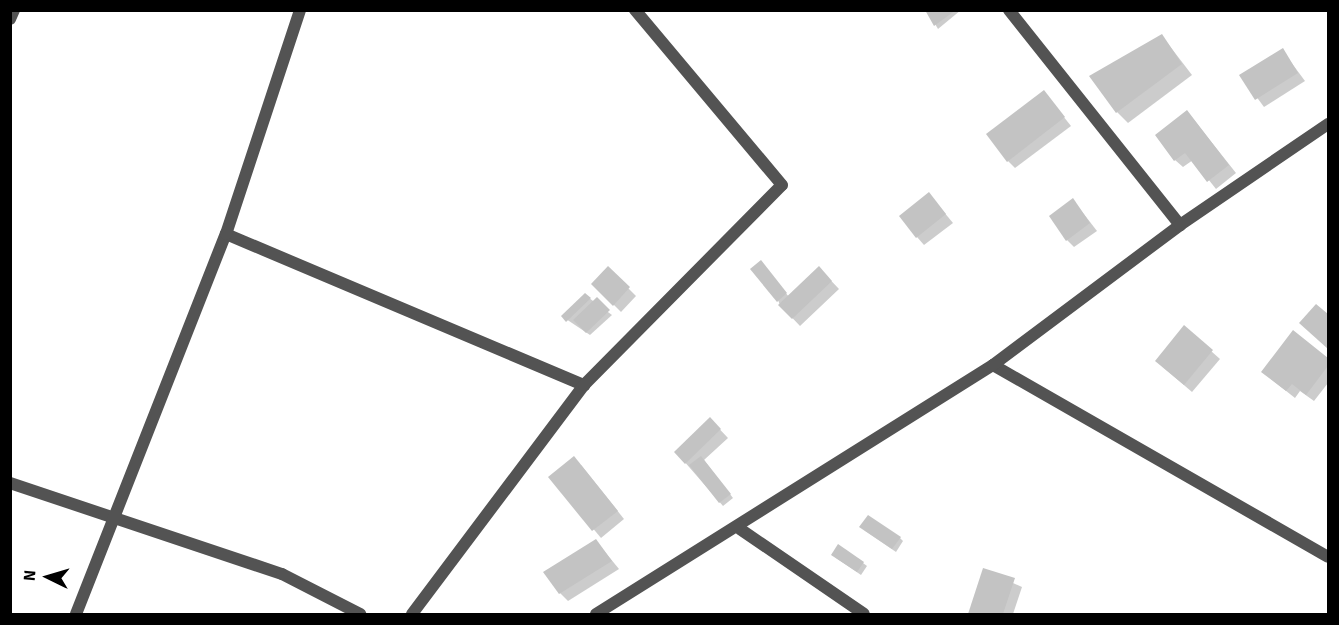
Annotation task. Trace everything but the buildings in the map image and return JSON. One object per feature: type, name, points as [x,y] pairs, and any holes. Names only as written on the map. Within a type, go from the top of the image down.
[{"type":"street","points":[[10,19],[14,10]]},
{"type":"street","points":[[76,615],[226,234],[300,10]]},
{"type":"street","points":[[412,615],[584,385],[782,184],[635,10]]},
{"type":"street","points":[[1009,10],[1180,225]]},
{"type":"street","points":[[596,615],[740,529],[993,365],[1180,225],[1329,124]]},
{"type":"street","points":[[226,234],[584,385]]},
{"type":"street","points":[[993,365],[1329,557]]},
{"type":"street","points":[[10,483],[114,521],[282,574],[360,615]]},
{"type":"street","points":[[740,529],[864,615]]}]
